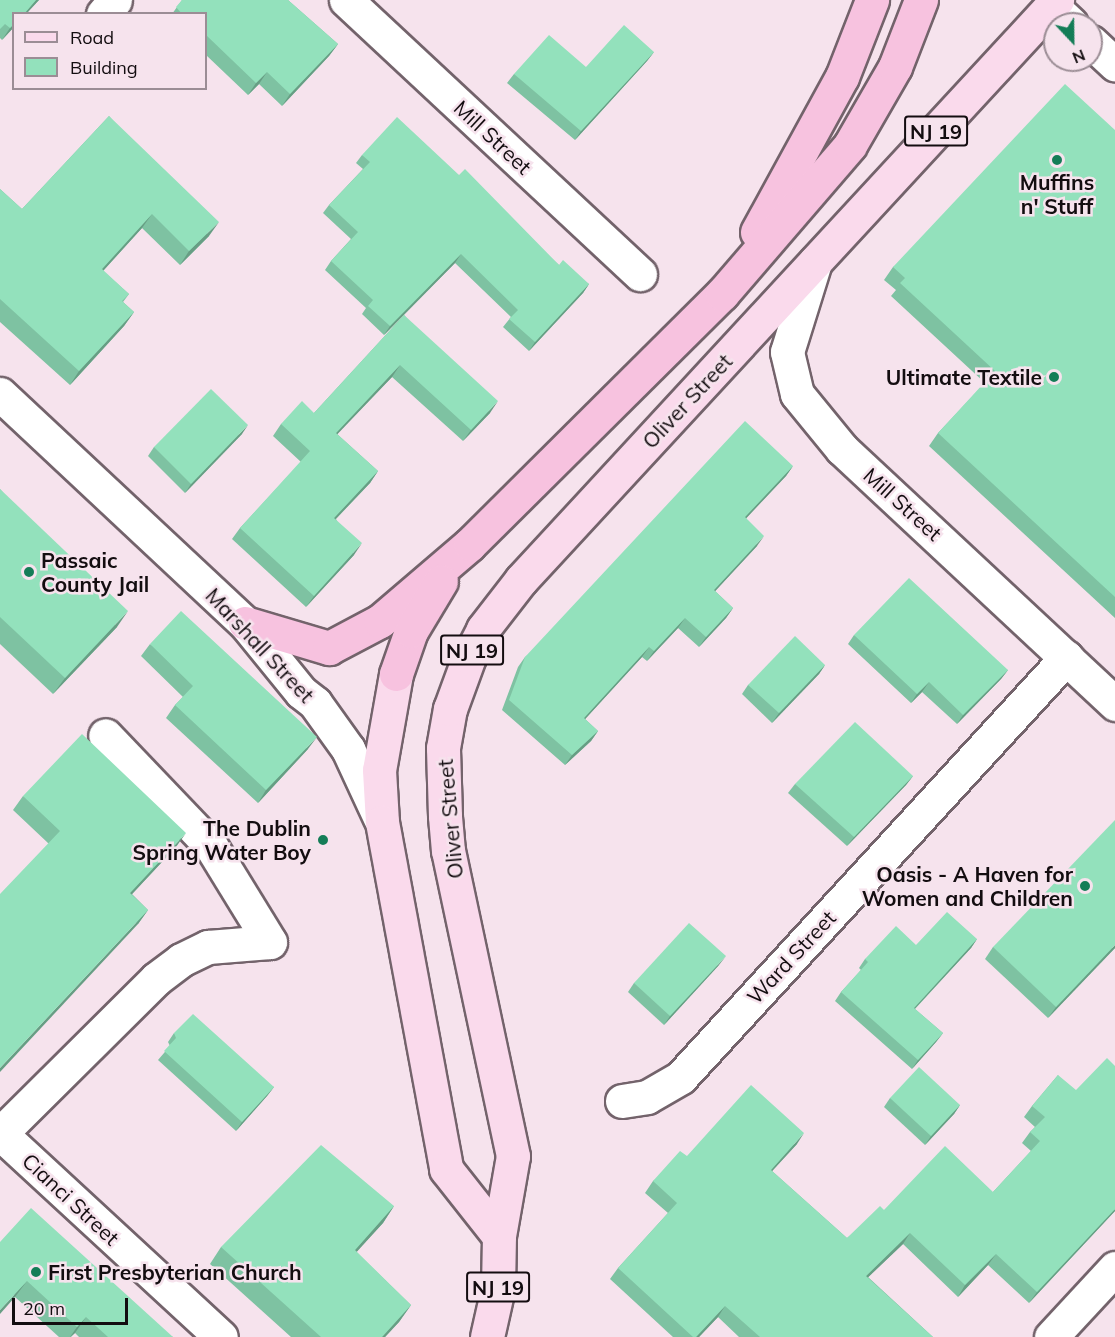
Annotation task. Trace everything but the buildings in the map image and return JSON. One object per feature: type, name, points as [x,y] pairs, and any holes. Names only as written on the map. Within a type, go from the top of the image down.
[{"type":"highway","points":[[722,294],[842,77],[872,0]]},
{"type":"highway","name":"NJ 19","points":[[396,674],[411,631],[433,591],[470,544],[722,294],[850,145],[895,67],[921,0]]},
{"type":"highway","points":[[244,623],[329,648],[380,621],[470,544]]},
{"type":"main road","name":"Oliver Street","points":[[499,1236],[513,1156],[451,862],[445,816],[443,748],[457,686],[483,629],[521,580],[815,262],[1060,10]]},
{"type":"main road","name":"NJ 19","points":[[396,674],[379,770],[382,822],[446,1169],[499,1236],[498,1288],[487,1337]]},
{"type":"street","points":[[105,12],[115,0]]},
{"type":"street","name":"Mill Street","points":[[346,0],[640,274]]},
{"type":"street","points":[[1103,53],[1115,64]]},
{"type":"street","name":"Mill Street","points":[[815,262],[787,352],[797,394],[842,449],[1115,704]]},
{"type":"street","name":"Marshall Street","points":[[0,394],[244,623],[301,692],[315,703],[348,749],[382,822]]},
{"type":"street","name":"Ward Street","points":[[622,1101],[647,1097],[681,1077],[1067,657]]},
{"type":"street","points":[[0,1134],[156,979],[181,960],[208,947],[270,942],[211,846],[105,735]]},
{"type":"street","name":"Cianci Street","points":[[0,1134],[221,1337]]},
{"type":"street","points":[[1051,1337],[1115,1268]]},
{"type":"place","name":"Muffins n' Stuff","points":[[1057,160]]},
{"type":"place","name":"Ultimate Textile","points":[[1054,377]]},
{"type":"place","name":"Passaic County Jail","points":[[29,572]]},
{"type":"place","name":"The Dublin Spring Water Boy","points":[[323,840]]},
{"type":"place","name":"Oasis - A Haven for Women and Children","points":[[1085,886]]},
{"type":"place","name":"First Presbyterian Church","points":[[36,1272]]}]
